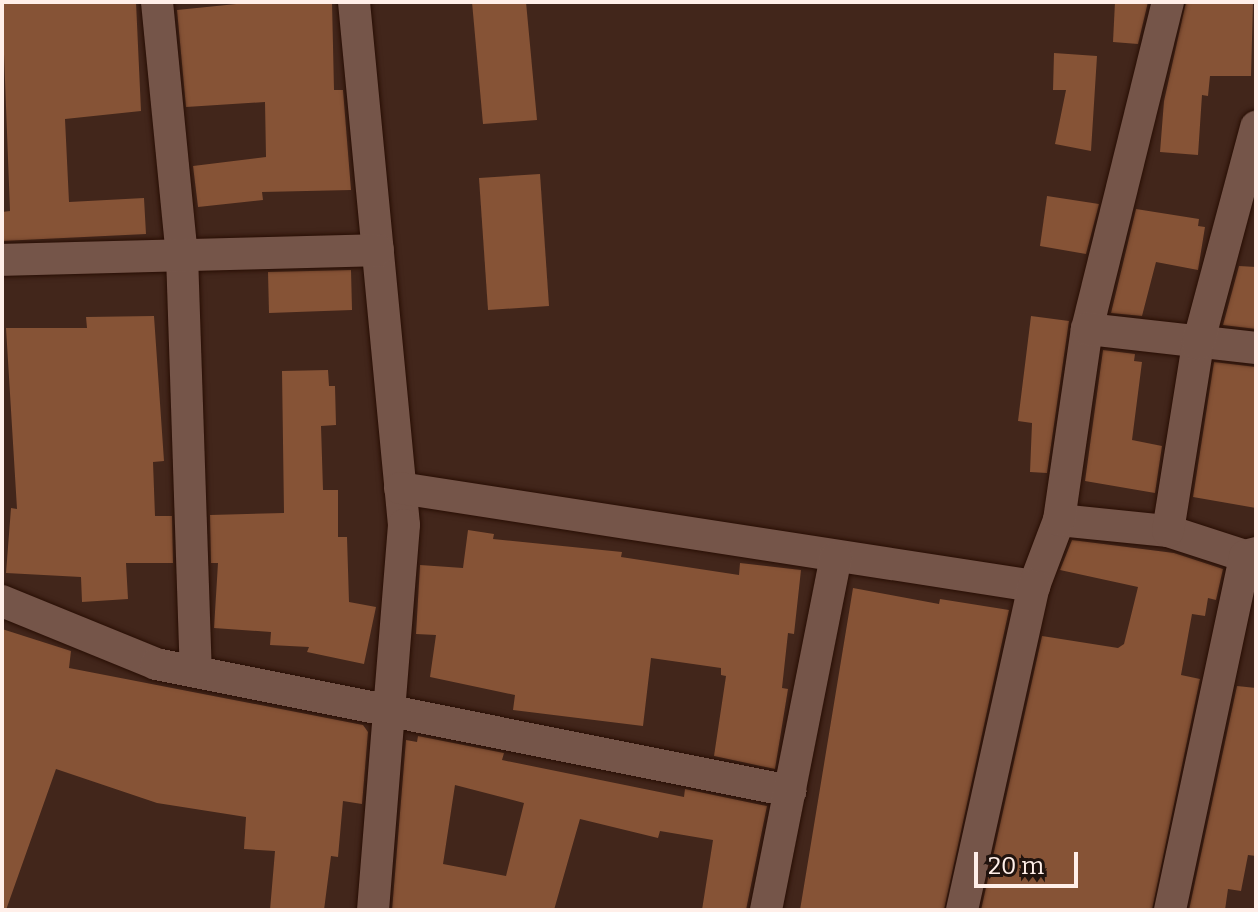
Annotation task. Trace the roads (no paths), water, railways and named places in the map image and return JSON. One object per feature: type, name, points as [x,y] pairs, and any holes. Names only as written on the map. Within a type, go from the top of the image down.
[{"type":"street","points":[[157,2],[182,255],[196,672]]},
{"type":"street","points":[[354,2],[404,525],[392,714],[373,910]]},
{"type":"street","points":[[962,910],[1034,586],[1059,520],[1087,329],[1168,2]]},
{"type":"street","points":[[1168,531],[1198,344],[1256,127]]},
{"type":"street","points":[[2,260],[378,250]]},
{"type":"street","points":[[1087,329],[1198,344],[1256,348]]},
{"type":"street","points":[[400,488],[1034,586]]},
{"type":"street","points":[[1059,520],[1168,531],[1250,554],[1170,910]]},
{"type":"street","points":[[766,910],[836,557]]},
{"type":"street","points":[[2,601],[156,664],[392,714],[790,791]]}]
